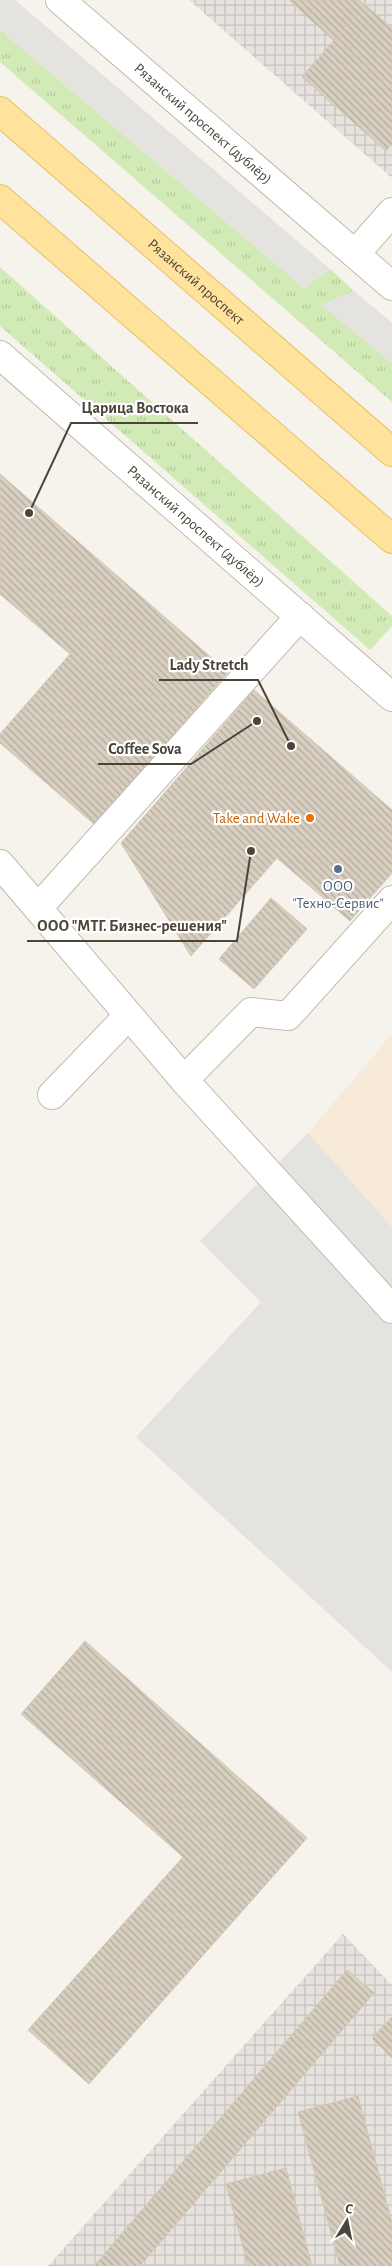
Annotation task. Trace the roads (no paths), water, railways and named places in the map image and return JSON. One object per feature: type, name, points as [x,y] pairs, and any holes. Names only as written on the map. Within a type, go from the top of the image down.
[{"type":"main road","name":"Рязанский проспект","points":[[0,111],[392,452]]},
{"type":"main road","points":[[0,199],[392,539]]},
{"type":"street","name":"Рязанский проспект (дублёр)","points":[[60,0],[356,253],[392,286]]},
{"type":"street","points":[[356,253],[392,212]]},
{"type":"street","name":"Рязанский проспект (дублёр)","points":[[0,356],[392,697]]},
{"type":"street","points":[[38,908],[300,616]]},
{"type":"street","points":[[0,864],[184,1080],[392,1309]]},
{"type":"street","points":[[184,1080],[251,1012],[288,1016],[392,900]]},
{"type":"street","points":[[52,1095],[128,1016]]},
{"type":"place","name":"Царица Востока","points":[[29,513]]},
{"type":"place","name":"Coffee Sova","points":[[257,721]]},
{"type":"place","name":"Lady Stretch","points":[[291,746]]},
{"type":"place","name":"Take and Wake","points":[[310,818]]},
{"type":"place","name":"ООО \"МТГ. Бизнес-решения\"","points":[[251,851]]},
{"type":"place","name":"ООО \"Техно-Сервис\"","points":[[338,869]]}]
